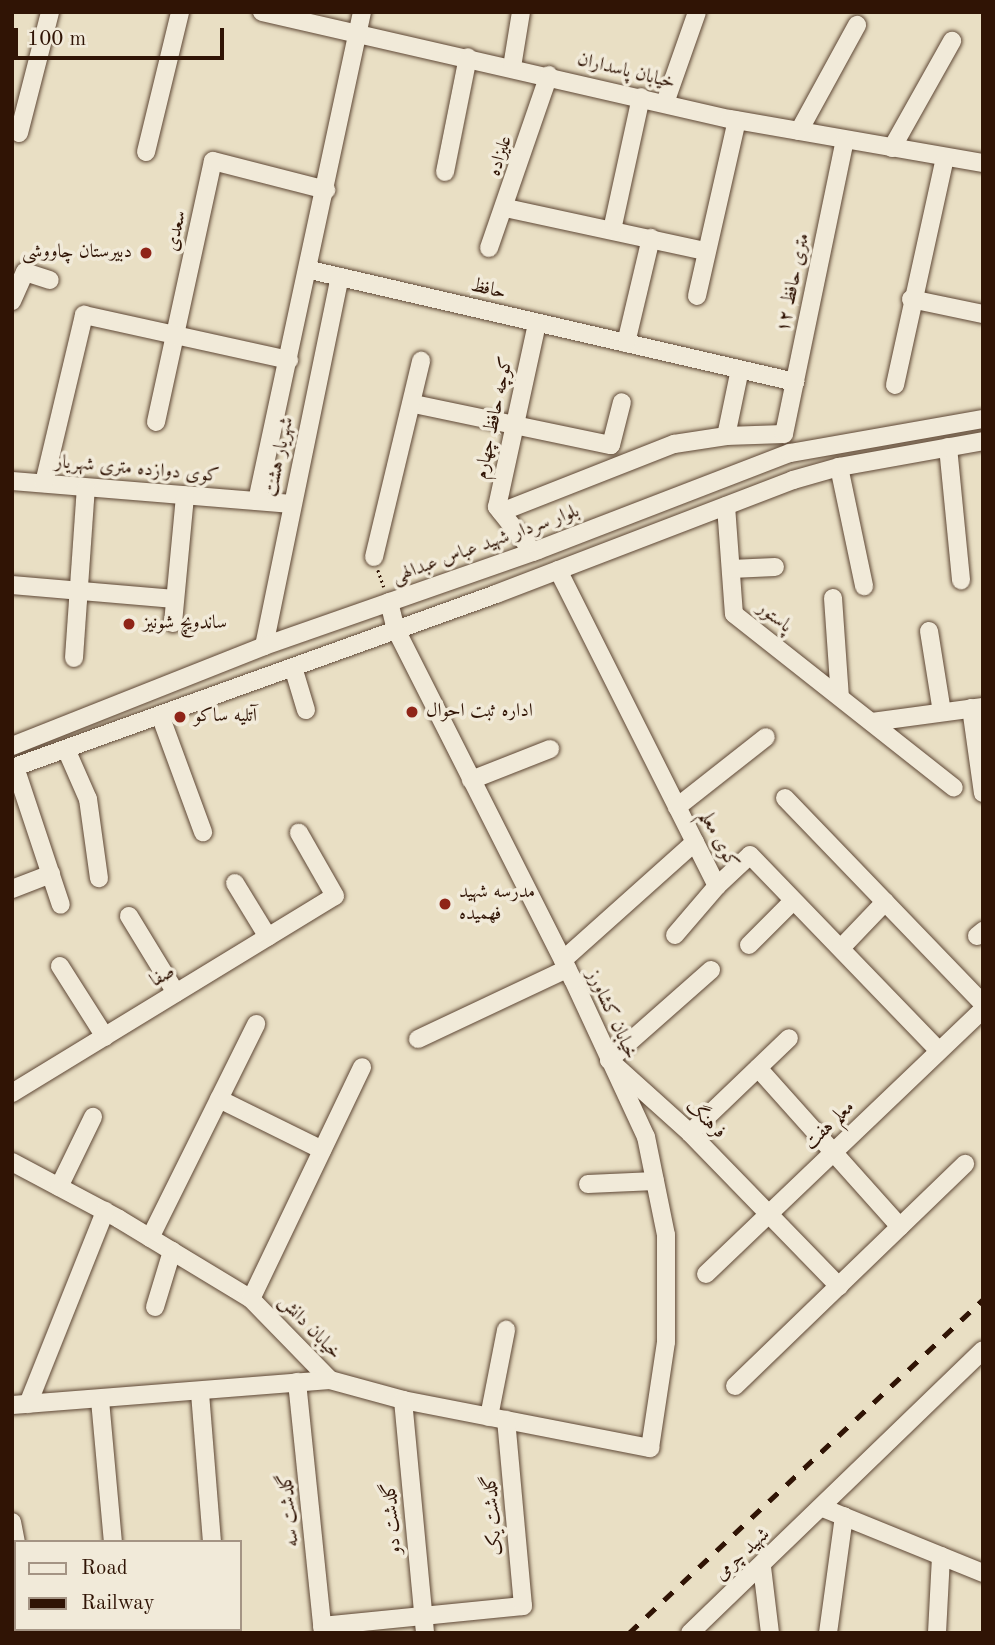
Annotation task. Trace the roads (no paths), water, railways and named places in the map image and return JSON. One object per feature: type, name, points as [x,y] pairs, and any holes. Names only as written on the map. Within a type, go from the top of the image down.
[{"type":"street","points":[[19,133],[50,12]]},
{"type":"street","points":[[146,152],[180,12]]},
{"type":"street","points":[[257,502],[310,270],[362,12]]},
{"type":"street","points":[[512,67],[521,12]]},
{"type":"street","points":[[665,103],[697,12]]},
{"type":"street","name":"خیابان پاسداران","points":[[266,13],[549,75],[737,120],[983,163]]},
{"type":"street","points":[[799,131],[857,25]]},
{"type":"street","points":[[892,148],[952,41]]},
{"type":"street","points":[[445,172],[468,57]]},
{"type":"street","name":"علیزاده","points":[[489,248],[506,208],[549,75]]},
{"type":"street","points":[[612,230],[641,97]]},
{"type":"street","points":[[697,296],[705,251],[737,120]]},
{"type":"street","name":"۱۲ متری حافظ","points":[[726,436],[784,434],[845,140]]},
{"type":"street","points":[[895,385],[911,299],[945,157]]},
{"type":"street","name":"سعدی","points":[[156,422],[213,162],[326,190]]},
{"type":"street","points":[[506,208],[705,251]]},
{"type":"street","points":[[626,343],[651,238]]},
{"type":"street","name":"حافظ","points":[[310,270],[795,382]]},
{"type":"street","points":[[12,301],[25,272],[50,280]]},
{"type":"street","name":"شهریار هشت","points":[[264,646],[340,277]]},
{"type":"street","points":[[911,299],[983,314]]},
{"type":"street","points":[[44,483],[84,315],[289,360]]},
{"type":"street","name":"کوچه حافظ چهارم","points":[[501,512],[496,508],[537,323]]},
{"type":"street","points":[[374,557],[414,404],[421,361]]},
{"type":"street","points":[[533,552],[501,512],[674,444],[726,436],[740,369]]},
{"type":"street","points":[[414,404],[611,445],[622,402]]},
{"type":"street","name":"بلوار سردار شهید عباس عبدالهی","points":[[12,746],[264,646],[533,552],[790,453],[983,419]]},
{"type":"street","points":[[61,905],[14,768],[839,467],[983,441]]},
{"type":"street","points":[[948,447],[961,580]]},
{"type":"street","points":[[839,467],[863,586]]},
{"type":"street","name":"کوی دوازده متری شهریار","points":[[12,481],[292,504]]},
{"type":"street","points":[[74,658],[86,488]]},
{"type":"street","points":[[173,623],[185,496]]},
{"type":"street","name":"پاستور","points":[[726,506],[734,614],[954,788]]},
{"type":"street","points":[[731,569],[775,567]]},
{"type":"street","name":"کوی معلم","points":[[558,570],[717,886],[750,855],[939,1051]]},
{"type":"street","points":[[12,585],[174,599]]},
{"type":"street","points":[[834,598],[840,697]]},
{"type":"street","name":"خیابان کشاورز","points":[[389,602],[396,630],[565,965],[646,1137],[666,1235],[666,1342],[650,1448]]},
{"type":"street","points":[[929,631],[942,712]]},
{"type":"street","points":[[293,667],[306,710]]},
{"type":"street","points":[[872,722],[977,707],[983,793]]},
{"type":"street","points":[[160,715],[203,832]]},
{"type":"street","points":[[677,807],[766,737]]},
{"type":"street","points":[[66,749],[88,799],[99,878]]},
{"type":"street","points":[[471,780],[550,749]]},
{"type":"street","points":[[785,798],[983,1007]]},
{"type":"street","name":"صفا","points":[[14,1087],[105,1037],[335,896],[299,834]]},
{"type":"street","points":[[418,1039],[565,965],[695,842]]},
{"type":"street","points":[[12,889],[51,874]]},
{"type":"street","points":[[234,883],[268,937]]},
{"type":"street","points":[[675,935],[717,886]]},
{"type":"street","points":[[748,946],[793,901]]},
{"type":"street","points":[[841,948],[885,902]]},
{"type":"street","points":[[129,916],[176,993]]},
{"type":"street","points":[[60,966],[105,1037]]},
{"type":"street","points":[[609,1060],[711,970]]},
{"type":"street","name":"معلم هفت","points":[[706,1274],[983,1007]]},
{"type":"street","points":[[150,1238],[256,1024]]},
{"type":"street","points":[[690,1133],[789,1038]]},
{"type":"street","name":"فرهنگ","points":[[609,1060],[690,1133],[839,1286]]},
{"type":"street","points":[[251,1299],[362,1067]]},
{"type":"street","points":[[758,1068],[835,1150],[900,1227]]},
{"type":"street","points":[[219,1099],[322,1150]]},
{"type":"street","points":[[59,1187],[93,1117]]},
{"type":"street","name":"خیابان دانش","points":[[12,1162],[105,1211],[251,1299],[330,1380],[403,1400],[650,1448]]},
{"type":"street","points":[[735,1386],[965,1164]]},
{"type":"street","points":[[588,1184],[655,1181]]},
{"type":"street","points":[[105,1211],[20,1405],[200,1393],[330,1380]]},
{"type":"street","points":[[155,1307],[172,1251]]},
{"type":"street","name":"گلدشت یک","points":[[424,1613],[523,1606],[497,1419],[506,1330]]},
{"type":"street","name":"شهید چرمی","points":[[690,1633],[762,1567],[983,1350]]},
{"type":"street","name":"گلدشت سه","points":[[297,1382],[323,1630]]},
{"type":"street","points":[[200,1393],[212,1540]]},
{"type":"street","points":[[100,1400],[113,1540]]},
{"type":"street","name":"گلدشت دو","points":[[403,1400],[425,1633]]},
{"type":"street","points":[[823,1508],[983,1573]]},
{"type":"street","points":[[828,1633],[844,1516]]},
{"type":"street","points":[[12,1522],[16,1540]]},
{"type":"street","points":[[937,1633],[941,1556]]},
{"type":"street","points":[[762,1567],[770,1633]]},
{"type":"street","points":[[323,1630],[424,1613]]},
{"type":"railway","points":[[629,1633],[983,1299]]},
{"type":"place","name":"دبیرستان چاووشی","points":[[146,253]]},
{"type":"place","name":"ساندویچ شونیز","points":[[129,624]]},
{"type":"place","name":"اداره ثبت احوال","points":[[412,712]]},
{"type":"place","name":"آتلیه ساکو","points":[[180,717]]},
{"type":"place","name":"مدرسه شهید فهمیده","points":[[445,904]]}]
